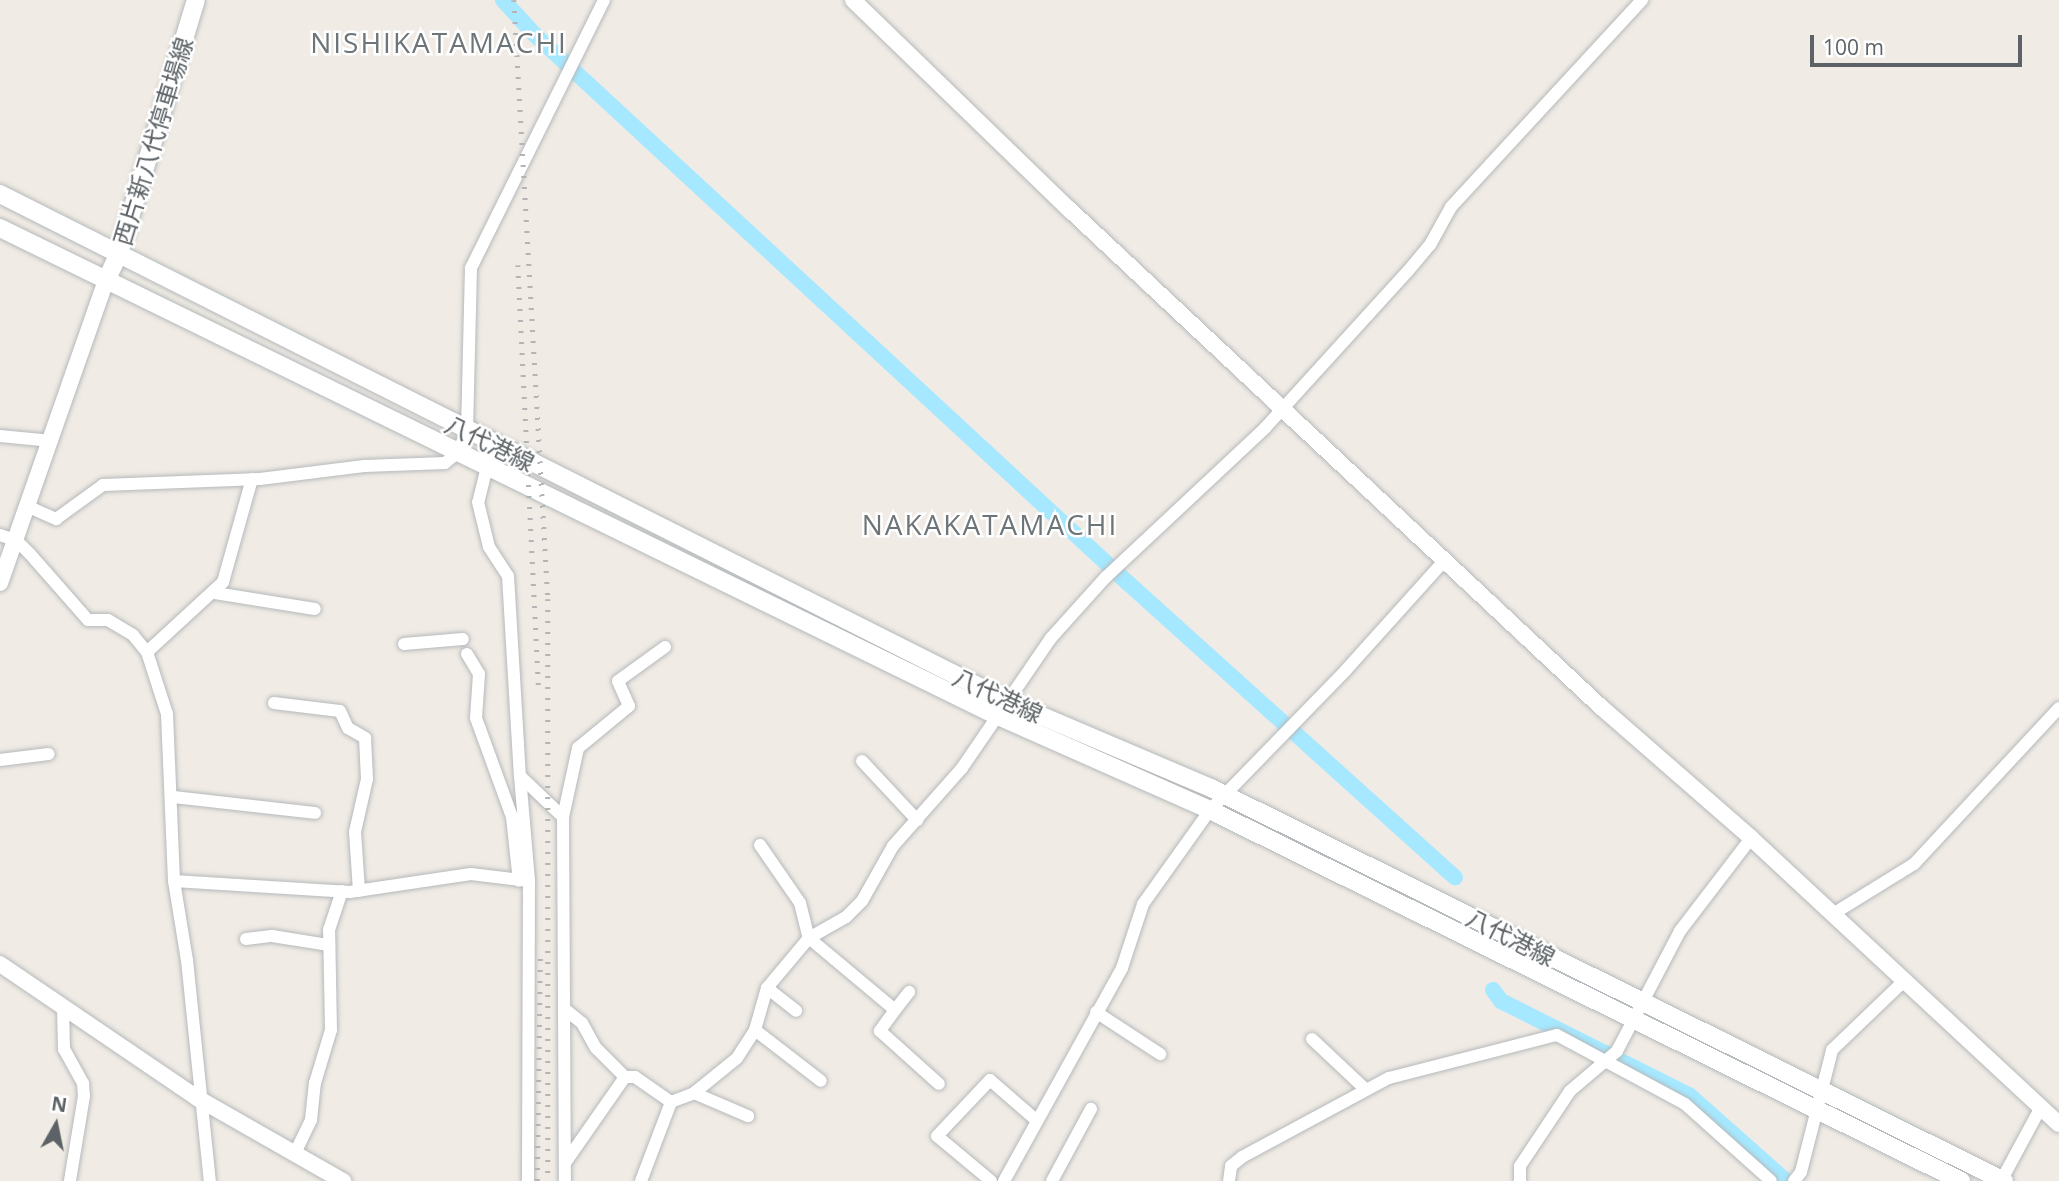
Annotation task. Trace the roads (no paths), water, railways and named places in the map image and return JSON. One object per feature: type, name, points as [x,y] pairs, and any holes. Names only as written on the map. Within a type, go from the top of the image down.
[{"type":"main road","name":"西片新八代停車場線","points":[[106,281],[120,253],[196,0]]},
{"type":"main road","name":"八代港線","points":[[0,194],[488,441],[1004,709],[1224,795],[1638,1010],[1817,1109],[1961,1181]]},
{"type":"main road","name":"八代港線","points":[[0,228],[487,467],[1004,709],[1210,810],[1638,1010],[1822,1088],[2002,1181]]},
{"type":"street","points":[[29,507],[56,519],[103,485],[253,479],[445,463],[458,452],[467,431],[471,268],[582,53],[604,0]]},
{"type":"street","points":[[853,0],[1601,707],[1751,838],[2059,1124]]},
{"type":"street","points":[[641,1181],[671,1102],[694,1093],[737,1058],[755,1030],[767,988],[809,938],[846,917],[862,901],[893,846],[917,820],[1004,709],[1051,638],[1106,577],[1265,428],[1281,406],[1416,262],[1451,207],[1642,0]]},
{"type":"street","points":[[0,583],[29,507],[106,281]]},
{"type":"street","points":[[0,436],[52,441]]},
{"type":"street","points":[[488,441],[487,467],[478,502],[489,547],[508,576],[520,776],[528,1181]]},
{"type":"street","points":[[147,652],[215,593],[237,545],[253,479]]},
{"type":"street","points":[[0,535],[17,541],[74,609],[88,621],[108,620],[133,635],[147,652],[167,714],[173,797],[174,881],[187,960],[199,1099],[210,1181]]},
{"type":"street","points":[[1004,1181],[1122,968],[1143,904],[1210,810],[1445,560]]},
{"type":"street","points":[[215,593],[315,609]]},
{"type":"street","points":[[404,644],[463,639]]},
{"type":"street","points":[[565,1181],[567,1011],[561,970],[563,817],[578,748],[629,706],[618,681],[665,647]]},
{"type":"street","points":[[467,654],[479,674],[476,718],[512,817],[524,881]]},
{"type":"street","points":[[274,703],[340,711],[348,728],[365,738],[367,779],[355,832],[359,891]]},
{"type":"street","points":[[1833,914],[1914,864],[2059,708]]},
{"type":"street","points":[[0,760],[49,754]]},
{"type":"street","points":[[862,761],[917,820]]},
{"type":"street","points":[[520,776],[563,817]]},
{"type":"street","points":[[173,797],[315,813]]},
{"type":"street","points":[[1520,1181],[1520,1166],[1570,1091],[1603,1060],[1617,1051],[1680,932],[1751,838]]},
{"type":"street","points":[[760,845],[800,902],[809,938],[895,1010]]},
{"type":"street","points":[[174,881],[359,891],[471,873],[524,881]]},
{"type":"street","points":[[295,1153],[311,1120],[315,1083],[331,1030],[328,945],[342,891]]},
{"type":"street","points":[[246,939],[272,936],[328,945]]},
{"type":"street","points":[[0,964],[199,1099],[343,1181]]},
{"type":"street","points":[[1798,1176],[1832,1049],[1904,981]]},
{"type":"street","points":[[767,988],[796,1011]]},
{"type":"street","points":[[909,992],[880,1031],[939,1084]]},
{"type":"street","points":[[64,1006],[60,1032],[64,1049],[83,1083],[84,1096],[70,1181]]},
{"type":"street","points":[[567,1011],[582,1023],[596,1048],[625,1077],[635,1077],[671,1102]]},
{"type":"street","points":[[1096,1012],[1160,1054]]},
{"type":"street","points":[[755,1030],[821,1081]]},
{"type":"street","points":[[1229,1181],[1231,1166],[1242,1157],[1389,1078],[1557,1035],[1685,1104],[1771,1181]]},
{"type":"street","points":[[1312,1039],[1365,1089]]},
{"type":"street","points":[[565,1163],[625,1077]]},
{"type":"street","points":[[991,1181],[937,1136],[989,1080],[1036,1120]]},
{"type":"street","points":[[694,1093],[748,1115]]},
{"type":"street","points":[[2002,1181],[2041,1107]]},
{"type":"street","points":[[1052,1181],[1091,1109]]},
{"type":"waterway","points":[[503,0],[534,34],[1128,583],[1455,877]]},
{"type":"waterway","points":[[1493,990],[1501,1001],[1689,1095],[1786,1181]]},
{"type":"railway","points":[[514,0],[548,599],[548,1181]]},
{"type":"railway","points":[[518,265],[539,691]]},
{"type":"railway","points":[[537,1181],[540,954]]},
{"type":"district","name":"NISHIKATAMACHI","points":[[439,42]]},
{"type":"district","name":"NAKAKATAMACHI","points":[[990,524]]}]
